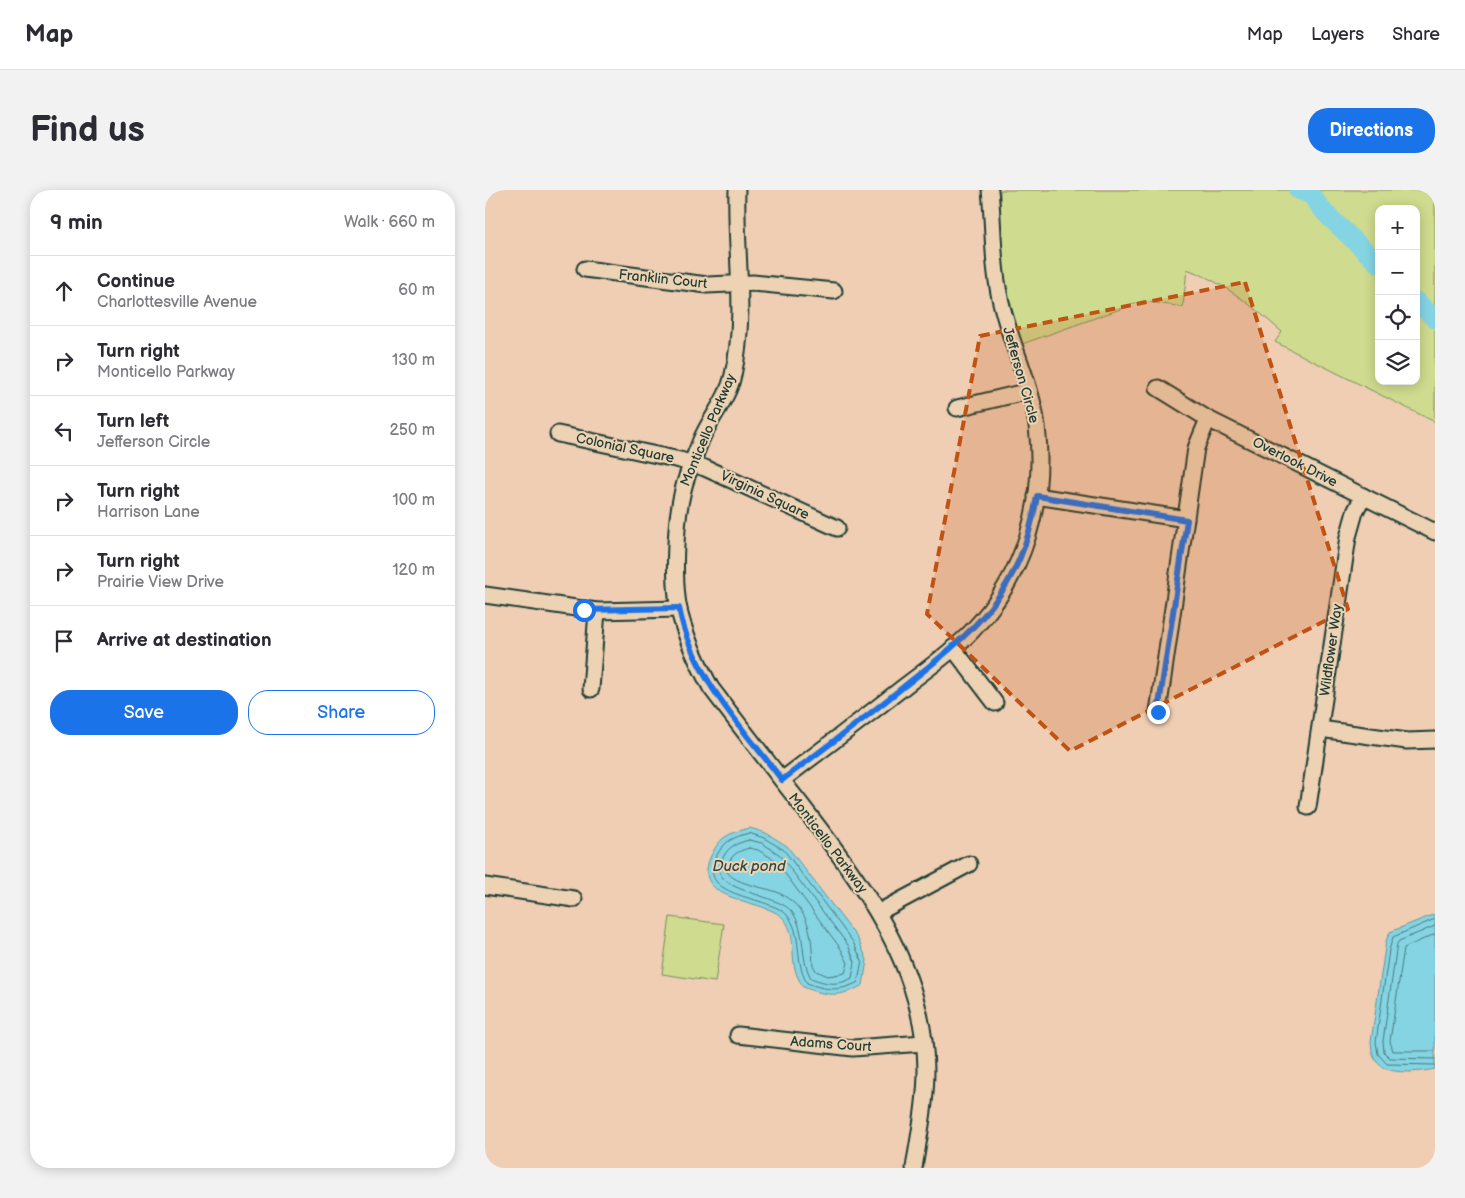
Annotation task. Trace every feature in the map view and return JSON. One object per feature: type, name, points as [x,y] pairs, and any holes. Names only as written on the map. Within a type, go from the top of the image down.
[{"type":"street","name":"Monticello Parkway","points":[[737,190],[736,221],[741,283],[733,377],[702,436],[683,490],[679,514],[677,550],[679,608],[698,665],[711,688],[845,862],[879,912],[906,970],[917,1006],[924,1043],[926,1070],[924,1103],[914,1168]]},
{"type":"street","name":"Jefferson Circle","points":[[782,780],[953,648],[987,614],[1014,573],[1032,527],[1037,496],[1039,454],[1036,425],[1029,391],[1002,309],[990,190]]},
{"type":"street","name":"Franklin Court","points":[[585,269],[707,285],[741,283],[834,291]]},
{"type":"street","name":"Overlook Drive","points":[[1158,388],[1208,419],[1435,532]]},
{"type":"street","points":[[957,408],[1029,391]]},
{"type":"street","points":[[1158,712],[1196,448],[1208,419]]},
{"type":"street","name":"Colonial Square","points":[[558,434],[692,464]]},
{"type":"street","name":"Virginia Square","points":[[692,464],[837,528]]},
{"type":"street","points":[[1037,496],[1187,520]]},
{"type":"street","name":"Wildflower Way","points":[[1308,807],[1348,537],[1355,512],[1363,496]]},
{"type":"street","points":[[485,595],[597,611],[679,608]]},
{"type":"street","points":[[591,689],[597,611]]},
{"type":"street","points":[[953,648],[995,703]]},
{"type":"street","points":[[1320,729],[1407,741],[1435,740]]},
{"type":"street","points":[[879,912],[969,864]]},
{"type":"street","points":[[485,886],[574,899]]},
{"type":"street","name":"Adams Court","points":[[738,1035],[853,1048],[924,1043]]},
{"type":"highlighted area","points":[[1245,282],[1348,609],[1070,751],[927,614],[980,336]]},
{"type":"green space","points":[[1000,190],[1435,190],[1435,422],[1275,342],[1282,332],[1226,288],[1187,269],[1183,307],[1143,301],[1022,344],[1007,312],[1000,233]]},
{"type":"green space","points":[[670,917],[724,924],[715,982],[662,974]]},
{"type":"water","name":"Duck pond","points":[[750,828],[766,833],[787,846],[858,939],[867,960],[863,985],[840,994],[827,994],[803,987],[797,976],[794,963],[790,930],[783,918],[774,912],[732,897],[711,884],[707,873],[710,858],[717,845],[730,834]]},
{"type":"water","points":[[1435,914],[1435,1069],[1404,1072],[1388,1069],[1375,1060],[1371,1042],[1386,941],[1390,932]]},
{"type":"waterway","points":[[1298,190],[1311,195],[1325,213],[1375,260]]},
{"type":"waterway","points":[[1420,305],[1435,319]]},
{"type":"route","points":[[584,610],[632,611],[679,608],[698,665],[711,688],[782,780],[868,716],[953,648],[987,614],[1003,592],[1023,553],[1032,527],[1037,496],[1187,520],[1158,712]]}]
